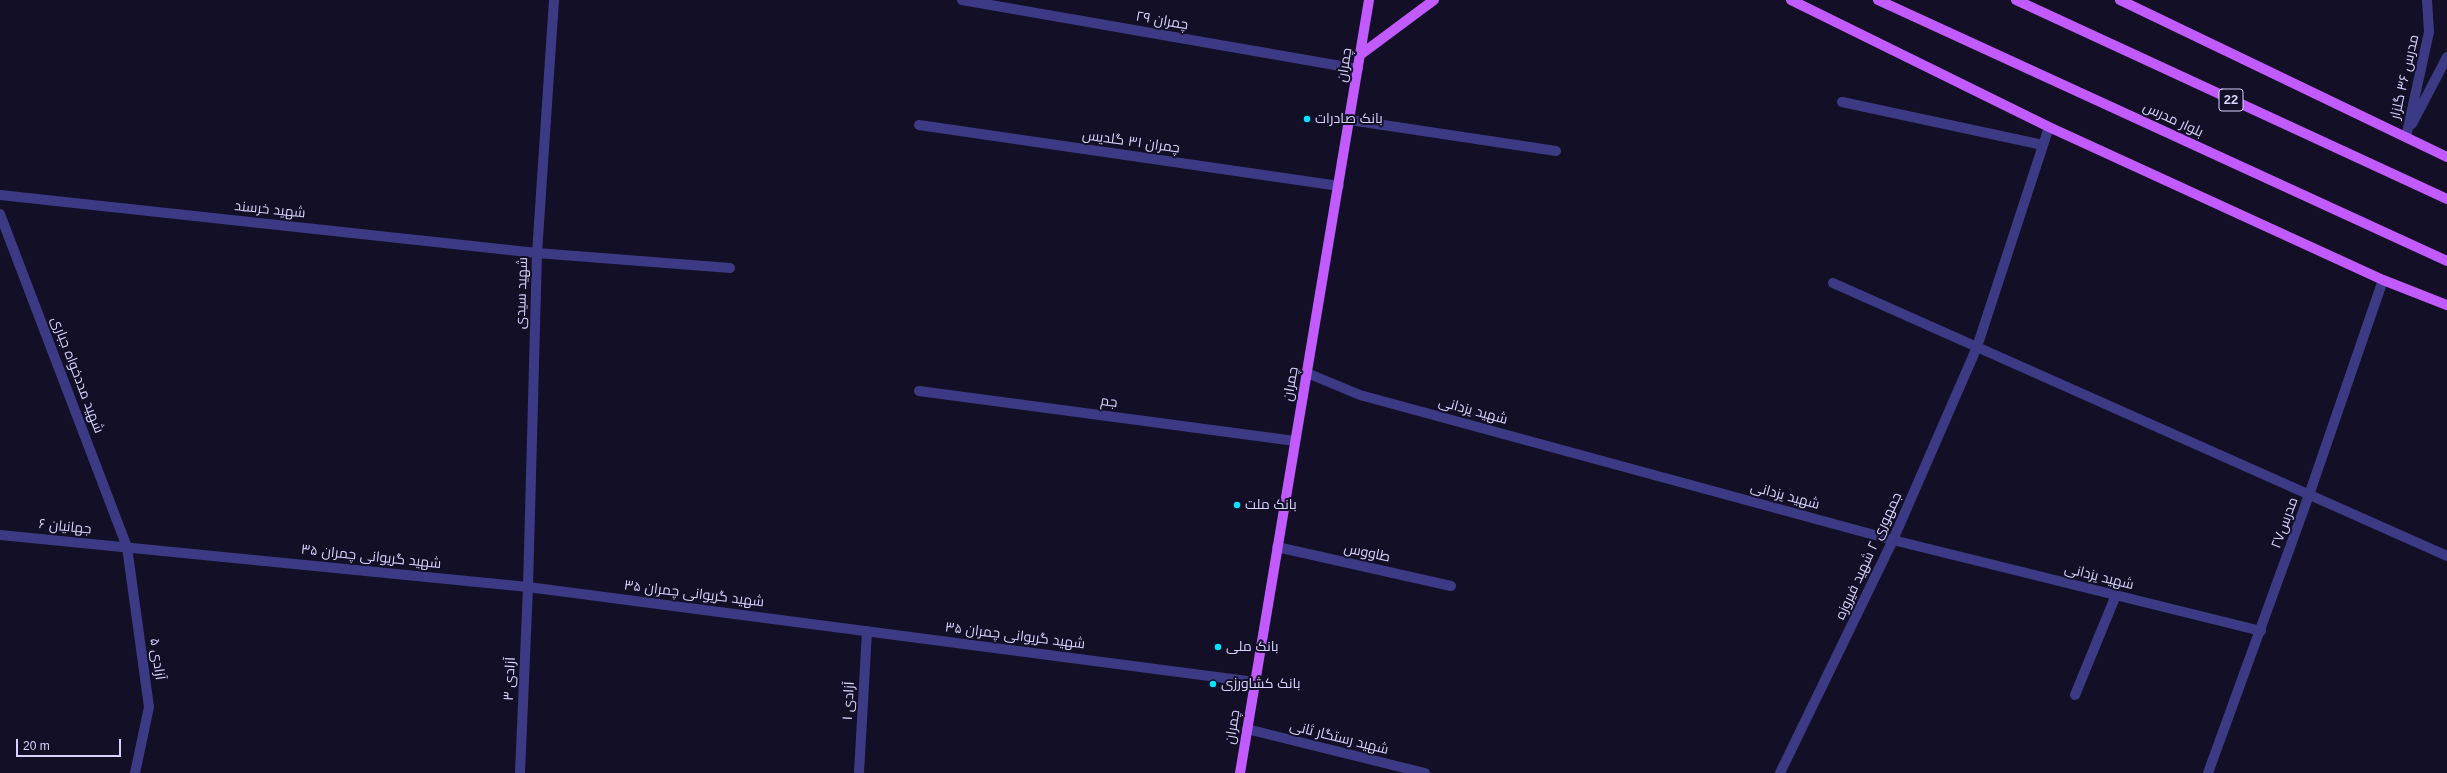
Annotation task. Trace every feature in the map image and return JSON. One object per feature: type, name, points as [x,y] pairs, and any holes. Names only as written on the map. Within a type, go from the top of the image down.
[{"type":"main road","name":"چمران","points":[[1240,773],[1369,0]]},
{"type":"main road","points":[[1360,55],[1434,0]]},
{"type":"main road","points":[[1791,0],[2049,127],[2383,280],[2447,305]]},
{"type":"main road","name":"22","points":[[2016,0],[2447,199]]},
{"type":"main road","points":[[2120,0],[2447,157]]},
{"type":"main road","name":"بلوار مدرس","points":[[1883,2],[2447,261]]},
{"type":"street","name":"شهید سیدی","points":[[528,587],[537,253],[554,0]]},
{"type":"street","name":"چمران ۲۹","points":[[962,0],[1358,69]]},
{"type":"street","name":"مدرس ۳۶ گلزار","points":[[2406,137],[2429,32],[2427,0]]},
{"type":"street","points":[[2406,137],[2447,57]]},
{"type":"street","points":[[1842,102],[2043,146]]},
{"type":"street","points":[[1350,120],[1556,151]]},
{"type":"street","name":"چمران ۳۱ گلدیس","points":[[919,125],[1339,186]]},
{"type":"street","name":"جمهوری ۲ شهید فیروزه","points":[[1780,773],[1893,540],[1977,347],[2049,127]]},
{"type":"street","name":"شهید خرسند","points":[[0,195],[537,253],[730,268]]},
{"type":"street","name":"شهید مددخواه جباری","points":[[0,214],[127,547]]},
{"type":"street","name":"مدرس۲۷","points":[[2208,773],[2310,495],[2383,280]]},
{"type":"street","points":[[1833,283],[2447,556]]},
{"type":"street","name":"شهید یزدانی","points":[[1307,373],[1360,395],[1893,540],[2261,631]]},
{"type":"street","name":"جم","points":[[919,391],[1295,441]]},
{"type":"street","name":"جهانیان ۶","points":[[0,535],[127,547]]},
{"type":"street","name":"شهید گریوانی چمران ۳۵","points":[[127,547],[528,587],[1255,682]]},
{"type":"street","name":"آزادی ۵","points":[[127,547],[149,707],[135,773]]},
{"type":"street","name":"طاووس","points":[[1277,547],[1451,586]]},
{"type":"street","name":"آزادی ۳","points":[[520,773],[528,587]]},
{"type":"street","points":[[2075,695],[2116,595]]},
{"type":"street","name":"آزادی ۱","points":[[859,773],[867,631]]},
{"type":"street","name":"شهید رستگار ثانی","points":[[1247,729],[1425,773]]},
{"type":"place","name":"بانک صادرات","points":[[1307,119]]},
{"type":"place","name":"بانک ملت","points":[[1237,505]]},
{"type":"place","name":"بانک ملی","points":[[1218,647]]},
{"type":"place","name":"بانک کشاورزی","points":[[1213,684]]}]
